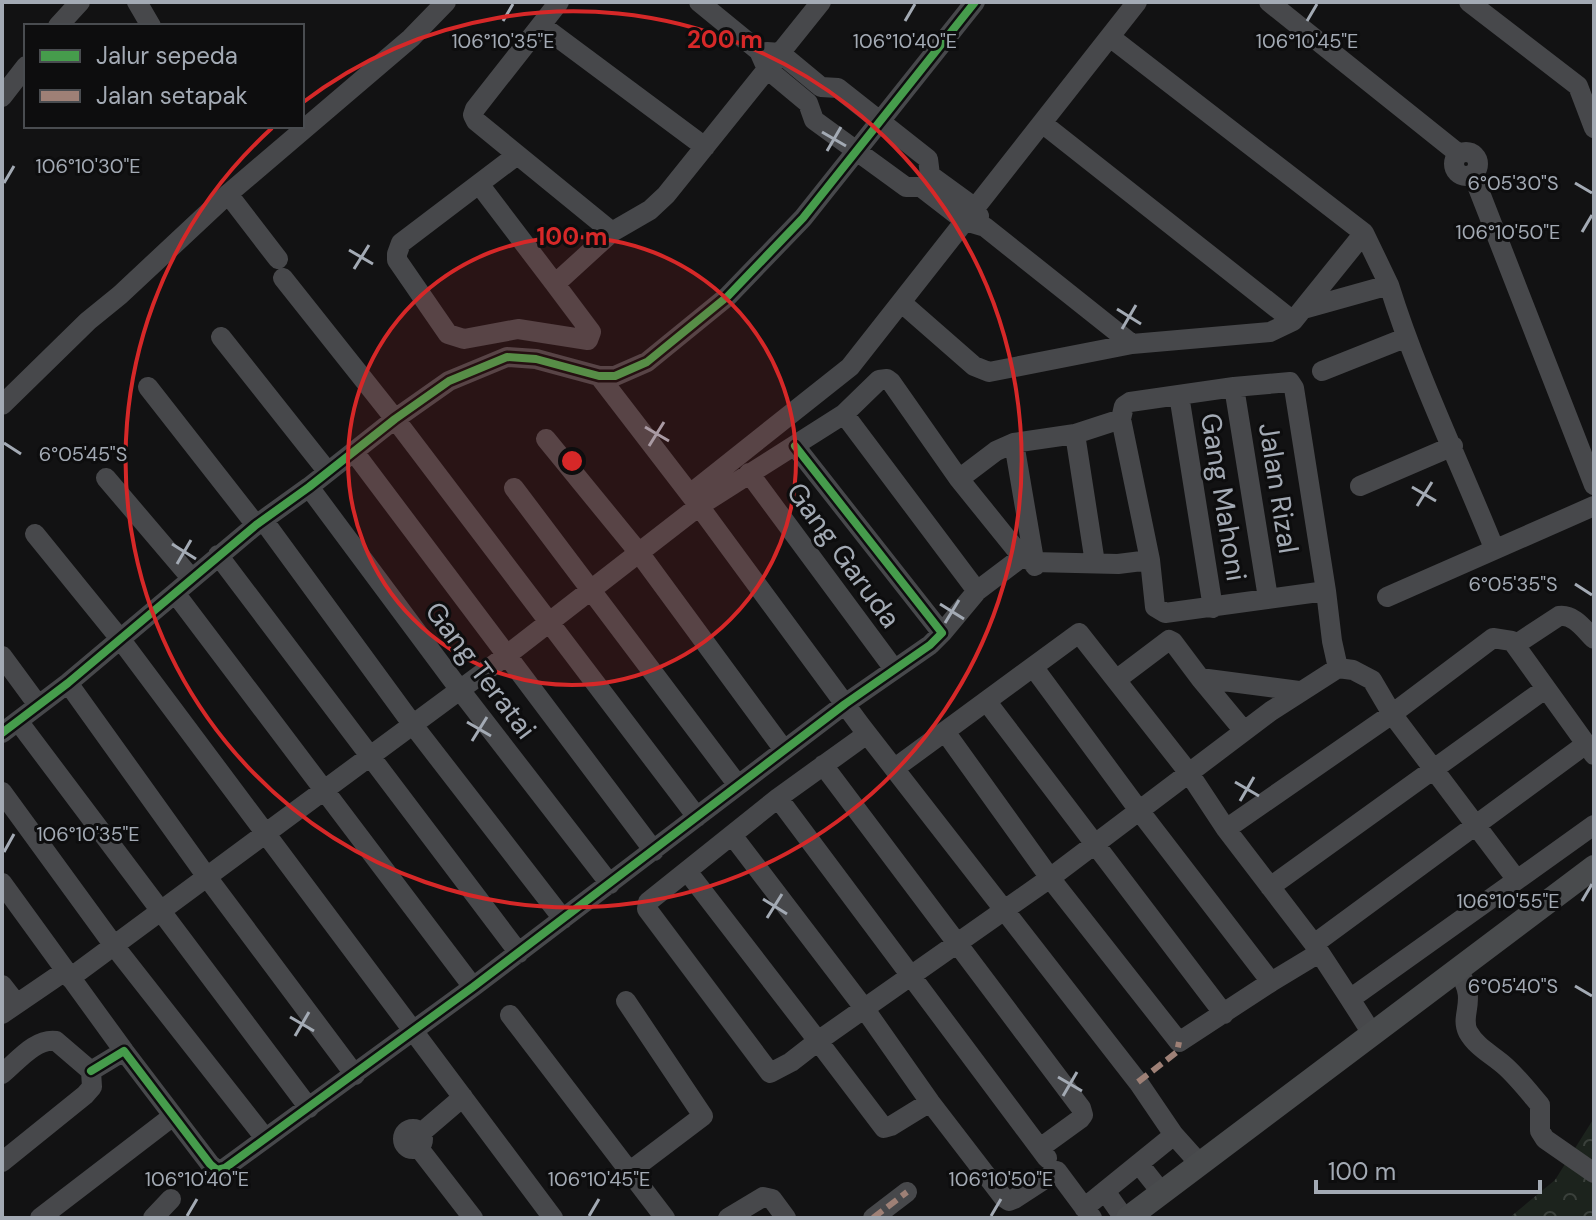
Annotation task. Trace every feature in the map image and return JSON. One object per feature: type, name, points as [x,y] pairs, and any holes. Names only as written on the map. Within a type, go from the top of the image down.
[{"type":"main road","points":[[1126,1218],[1594,867]]},
{"type":"street","points":[[137,2],[150,24]]},
{"type":"street","points":[[2,405],[88,321],[228,194],[411,38],[446,2]]},
{"type":"street","points":[[559,2],[473,115],[476,121],[612,232]]},
{"type":"street","points":[[699,2],[814,95]]},
{"type":"street","points":[[555,284],[612,232],[650,210],[666,195],[769,58],[821,2]]},
{"type":"street","points":[[309,1108],[162,912],[10,727],[121,640],[218,555],[449,381],[507,357],[536,359],[599,376],[615,376],[647,362],[728,296],[803,218],[975,2]]},
{"type":"street","points":[[2,985],[9,1008],[115,947],[640,554],[694,500],[850,367],[975,219],[1042,123],[1137,2]]},
{"type":"street","points":[[1269,2],[1459,154],[1469,152],[1477,157],[1479,167],[1473,175],[1594,485]]},
{"type":"street","points":[[1469,2],[1586,80],[1594,128]]},
{"type":"street","points":[[59,24],[75,3]]},
{"type":"street","points":[[541,25],[705,147]]},
{"type":"street","points":[[1110,37],[1364,233],[1389,285],[1405,338],[1494,548]]},
{"type":"street","points":[[2,97],[24,69]]},
{"type":"street","points":[[814,95],[838,88],[928,159],[926,181]]},
{"type":"street","points":[[814,95],[814,120],[906,187],[926,181]]},
{"type":"street","points":[[1042,123],[1298,315]]},
{"type":"street","points":[[479,184],[591,332],[588,340],[518,329],[464,339],[448,334],[397,260],[401,243],[517,155]]},
{"type":"street","points":[[926,181],[1132,344]]},
{"type":"street","points":[[228,194],[281,269],[697,817]]},
{"type":"street","points":[[1298,315],[1364,233]]},
{"type":"street","points":[[902,303],[974,366],[989,372],[1132,344],[1270,332],[1298,315],[1389,285]]},
{"type":"street","points":[[221,337],[328,472]]},
{"type":"street","points":[[1322,371],[1405,338]]},
{"type":"street","points":[[599,376],[856,718],[1138,1082],[1174,1135],[1200,1164]]},
{"type":"street","points":[[694,500],[795,446],[844,414],[876,381],[887,379],[959,479],[1030,562]]},
{"type":"street","points":[[1326,591],[1213,608],[1165,613],[1158,610],[1121,419],[1120,412],[1126,404],[1234,387],[1285,381],[1292,384],[1326,591],[1335,657],[1372,680],[1392,714],[1517,880]]},
{"type":"street","points":[[148,387],[259,523],[563,919]]},
{"type":"street","name":"Jalan Rizal","points":[[1234,387],[1268,598]]},
{"type":"street","name":"Gang Mahoni","points":[[1179,395],[1213,608]]},
{"type":"street","points":[[844,414],[977,591]]},
{"type":"street","points":[[959,479],[996,451],[1014,443],[1075,434],[1121,419]]},
{"type":"street","points":[[1075,434],[1095,563]]},
{"type":"street","points":[[546,439],[640,554],[784,750]]},
{"type":"street","points":[[1014,443],[1030,562]]},
{"type":"street","points":[[795,446],[942,633]]},
{"type":"street","points":[[1360,486],[1453,446]]},
{"type":"street","points":[[354,452],[654,851]]},
{"type":"street","name":"Gang Garuda","points":[[749,473],[894,669]]},
{"type":"street","points":[[106,478],[192,579]]},
{"type":"street","name":"Gang Teratai","points":[[309,487],[610,884]]},
{"type":"street","points":[[514,488],[737,784]]},
{"type":"street","points":[[1387,597],[1594,506]]},
{"type":"street","points":[[35,534],[121,640],[553,1218]]},
{"type":"street","points":[[218,555],[519,953]]},
{"type":"street","points":[[1150,560],[1118,564],[1030,562],[977,591],[925,649],[894,669],[823,765],[648,902],[647,909],[770,1073],[791,1062],[1050,878],[1299,691],[1335,657]]},
{"type":"street","points":[[175,593],[473,987]]},
{"type":"street","points":[[1515,645],[1565,615],[1594,639]]},
{"type":"street","points":[[895,768],[1079,633],[1189,773],[1226,829],[1316,948],[1373,1035]]},
{"type":"street","points":[[946,733],[1050,878],[1179,1042],[1271,982],[1477,824],[1590,750],[1515,645],[1503,638],[1493,638],[1392,714],[1226,829]]},
{"type":"street","points":[[1116,680],[1169,640],[1244,731]]},
{"type":"street","points":[[2,656],[38,705]]},
{"type":"street","points":[[1034,668],[1271,982]]},
{"type":"street","points":[[1200,678],[1299,691]]},
{"type":"street","points":[[68,683],[207,877],[355,1075]]},
{"type":"street","points":[[1270,887],[1545,689]]},
{"type":"street","points":[[987,702],[1224,1014]]},
{"type":"street","points":[[2,883],[124,1051],[217,1170],[225,1168],[355,1075],[418,1036],[473,987],[784,750],[856,718]]},
{"type":"street","points":[[823,765],[1083,1112],[1080,1119],[1040,1148]]},
{"type":"street","points":[[2,792],[115,947],[265,1138]]},
{"type":"street","points":[[778,798],[1088,1213],[1105,1191],[1174,1135]]},
{"type":"street","points":[[1350,999],[1594,825]]},
{"type":"street","points":[[732,835],[1006,1200],[1014,1199],[1057,1171]]},
{"type":"street","points":[[687,871],[884,1128],[930,1102]]},
{"type":"street","points":[[1458,971],[1469,992],[1466,1025],[1471,1036],[1504,1065],[1540,1105],[1540,1131],[1545,1139],[1594,1173]]},
{"type":"street","points":[[626,1001],[703,1116],[629,1172]]},
{"type":"street","points":[[510,1015],[665,1218]]},
{"type":"street","points":[[2,1074],[39,1043],[56,1041],[91,1071],[92,1087],[2,1162]]},
{"type":"street","points":[[91,1071],[124,1051]]},
{"type":"street","points":[[463,1097],[420,1140],[473,1218]]},
{"type":"street","points":[[53,1214],[173,1116]]},
{"type":"street","points":[[1139,1164],[1162,1193]]},
{"type":"street","points":[[1105,1191],[1126,1218]]},
{"type":"street","points":[[873,1218],[907,1192]]},
{"type":"street","points":[[728,1218],[763,1197],[772,1199],[786,1218]]},
{"type":"street","points":[[153,1218],[171,1199]]},
{"type":"green space","points":[[1594,1118],[1594,1218],[1509,1218],[1555,1180]]},
{"type":"marked path","points":[[1138,1082],[1177,1052],[1179,1042]]},
{"type":"marked path","points":[[873,1218],[907,1192]]},
{"type":"cycle path","points":[[2,733],[68,683],[256,525],[449,381],[507,357],[536,359],[599,376],[615,376],[647,362],[728,296],[803,218],[975,2]]},
{"type":"cycle path","points":[[91,1071],[124,1051],[210,1164],[217,1170],[225,1168],[473,987],[845,704],[930,645],[942,633],[795,446]]}]
